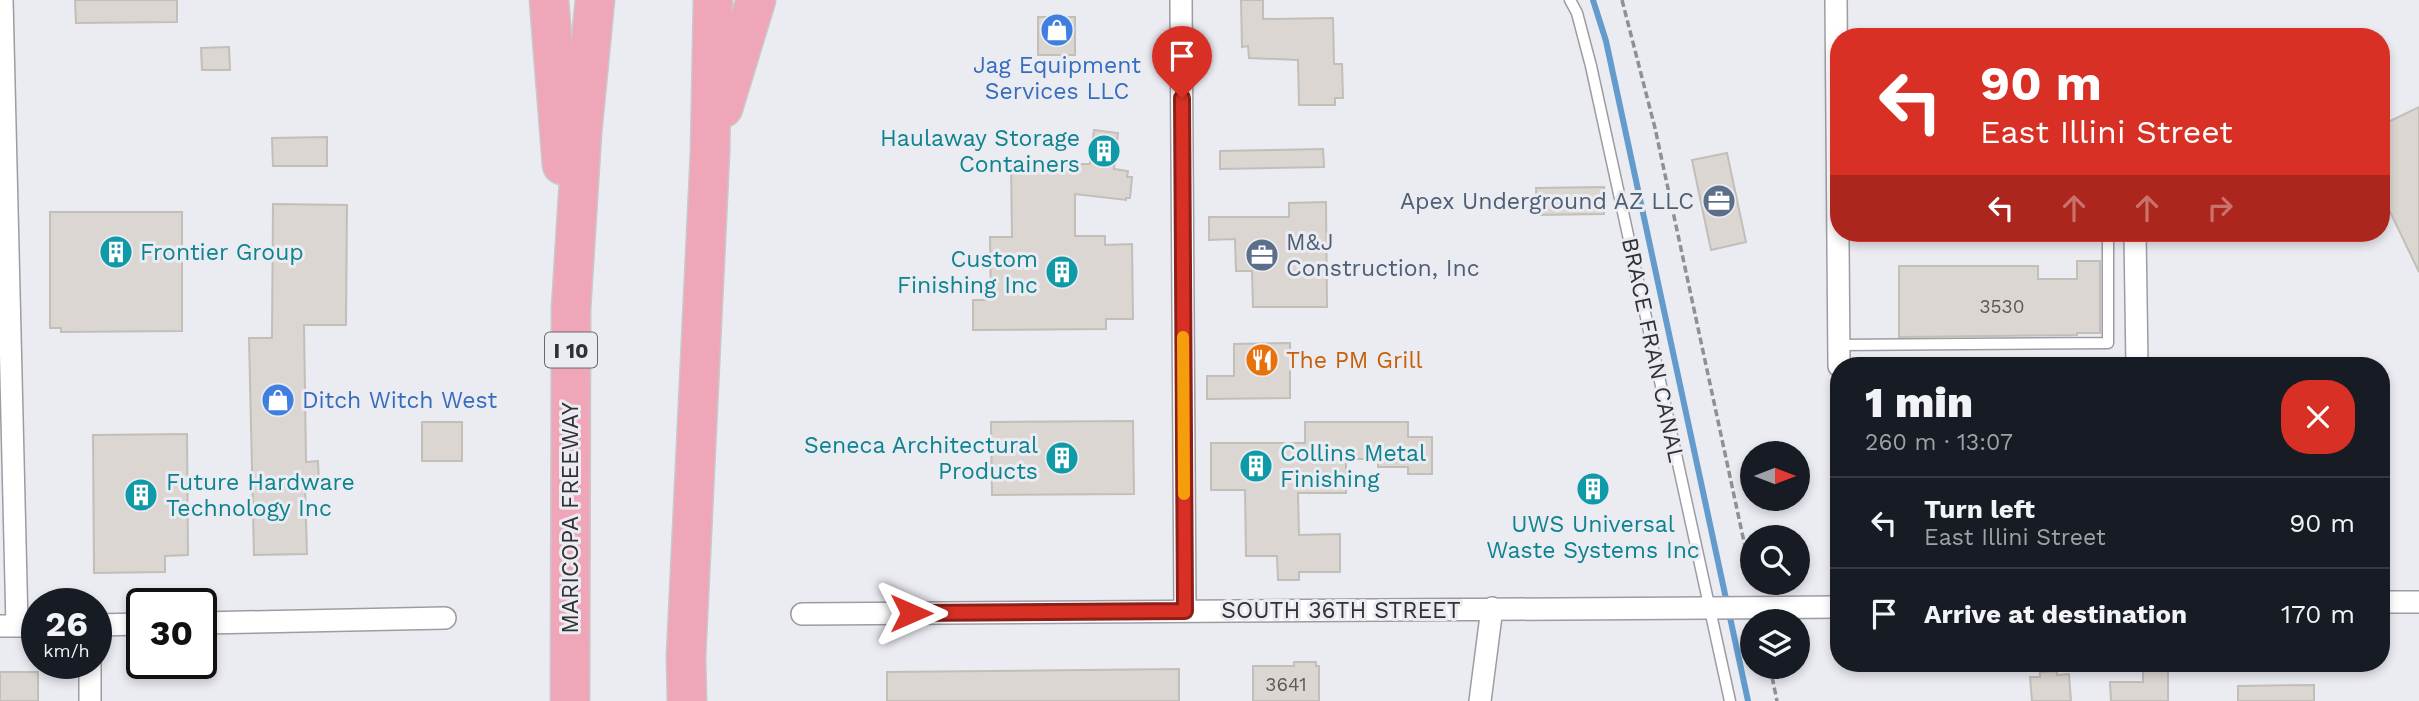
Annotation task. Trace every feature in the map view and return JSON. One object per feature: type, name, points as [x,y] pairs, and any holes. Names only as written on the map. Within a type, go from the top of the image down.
[{"type":"highway","points":[[549,0],[572,287]]},
{"type":"highway","name":"MARICOPA FREEWAY","points":[[570,701],[572,287],[582,133],[595,0]]},
{"type":"highway","points":[[687,701],[686,657],[710,153],[713,0]]},
{"type":"highway","points":[[710,153],[756,0]]},
{"type":"street","points":[[2,0],[18,626]]},
{"type":"street","points":[[1181,0],[1185,611]]},
{"type":"street","points":[[1836,0],[1836,28]]},
{"type":"street","points":[[1838,242],[1839,355]]},
{"type":"street","points":[[2135,242],[2137,357]]},
{"type":"street","points":[[2390,602],[2419,602]]},
{"type":"street","name":"SOUTH 36TH STREET","points":[[802,614],[1830,607]]},
{"type":"street","points":[[1480,701],[1492,608]]},
{"type":"street","points":[[217,623],[446,618]]},
{"type":"street","points":[[90,679],[90,701]]},
{"type":"lane","name":"BRACE FRAN CANAL","points":[[1570,0],[1577,13],[1591,66],[1712,606],[1730,701]]},
{"type":"lane","points":[[1839,355],[2108,343],[2108,242]]},
{"type":"path","points":[[1622,0],[1658,141],[1740,525]]},
{"type":"path","points":[[1772,679],[1777,701]]},
{"type":"building","points":[[75,0],[177,0],[177,22],[76,23]]},
{"type":"building","points":[[1241,0],[1263,0],[1263,19],[1333,18],[1334,64],[1342,64],[1343,98],[1335,98],[1335,105],[1299,105],[1298,60],[1249,58],[1248,46],[1242,47]]},
{"type":"building","name":"Jag Equipment Services LLC","points":[[1038,17],[1075,17],[1075,55],[1038,55]]},
{"type":"building","points":[[229,47],[230,70],[202,70],[201,48]]},
{"type":"building","points":[[2419,107],[2419,272],[2390,212],[2390,121]]},
{"type":"building","name":"Custom Finishing Inc","points":[[1094,130],[1118,133],[1114,169],[1128,171],[1127,177],[1132,177],[1130,198],[1126,200],[1075,194],[1075,236],[1105,236],[1105,245],[1132,244],[1133,319],[1106,319],[1106,329],[973,330],[973,300],[991,300],[990,237],[1012,237],[1011,164],[1090,164]]},
{"type":"building","points":[[327,137],[327,166],[273,166],[272,138]]},
{"type":"building","points":[[1323,149],[1324,167],[1220,169],[1220,151]]},
{"type":"building","name":"Apex Underground AZ LLC","points":[[1727,153],[1746,242],[1711,250],[1692,160]]},
{"type":"building","points":[[1604,187],[1604,214],[1537,215],[1536,188]]},
{"type":"building","points":[[1326,202],[1327,307],[1253,307],[1252,271],[1236,271],[1235,239],[1209,240],[1209,217],[1289,217],[1289,203]]},
{"type":"building","points":[[273,204],[347,205],[346,325],[304,325],[306,462],[318,461],[319,484],[305,485],[307,554],[254,555],[249,338],[272,338]]},
{"type":"building","name":"Frontier Group","points":[[50,212],[182,212],[182,331],[61,332],[61,328],[50,328]]},
{"type":"building","points":[[2077,261],[2100,261],[2100,333],[1899,337],[1899,266],[2038,266],[2038,279],[2077,279]]},
{"type":"building","name":"The PM Grill","points":[[1290,343],[1290,398],[1207,399],[1207,376],[1234,376],[1234,344]]},
{"type":"building","name":"Seneca Architectural Products","points":[[1133,421],[1134,494],[992,495],[991,422]]},
{"type":"building","points":[[422,422],[462,422],[462,461],[422,461]]},
{"type":"building","points":[[1305,422],[1408,422],[1408,437],[1432,437],[1432,474],[1408,474],[1408,467],[1378,467],[1378,459],[1346,459],[1346,493],[1298,493],[1299,535],[1340,534],[1340,572],[1299,572],[1299,580],[1278,580],[1277,556],[1246,556],[1245,490],[1211,490],[1211,443],[1305,443]]},
{"type":"building","name":"Future Hardware Technology Inc","points":[[187,434],[188,555],[165,556],[165,572],[94,573],[93,435]]},
{"type":"building","points":[[1294,662],[1316,662],[1316,666],[1319,666],[1319,701],[1253,701],[1253,666],[1294,666]]},
{"type":"building","points":[[1179,669],[1179,701],[887,701],[887,672]]},
{"type":"building","points":[[0,672],[21,672],[21,679],[38,679],[38,701],[0,701]]},
{"type":"building","points":[[2040,672],[2069,674],[2071,701],[2032,701],[2030,677],[2040,677]]},
{"type":"building","points":[[2143,672],[2168,672],[2168,701],[2111,701],[2110,682],[2143,682]]},
{"type":"building","points":[[2314,685],[2314,701],[2238,701],[2238,686]]},
{"type":"waterway","points":[[1593,0],[1606,41],[1748,701]]},
{"type":"slow traffic","points":[[1183,337],[1184,494]]},
{"type":"place","name":"Jag Equipment Services LLC","points":[[1057,30]]},
{"type":"place","name":"Haulaway Storage Containers","points":[[1104,151]]},
{"type":"place","name":"Apex Underground AZ LLC","points":[[1719,201]]},
{"type":"place","name":"Frontier Group","points":[[116,252]]},
{"type":"place","name":"M&J Construction, Inc","points":[[1262,255]]},
{"type":"place","name":"Custom Finishing Inc","points":[[1062,272]]},
{"type":"place","name":"The PM Grill","points":[[1262,360]]},
{"type":"place","name":"Ditch Witch West","points":[[278,400]]},
{"type":"place","name":"Seneca Architectural Products","points":[[1062,458]]},
{"type":"place","name":"Collins Metal Finishing","points":[[1256,466]]},
{"type":"place","name":"UWS Universal Waste Systems Inc","points":[[1593,489]]},
{"type":"place","name":"Future Hardware Technology Inc","points":[[141,495]]},
{"type":"route","points":[[911,613],[1185,611],[1182,98]]}]
